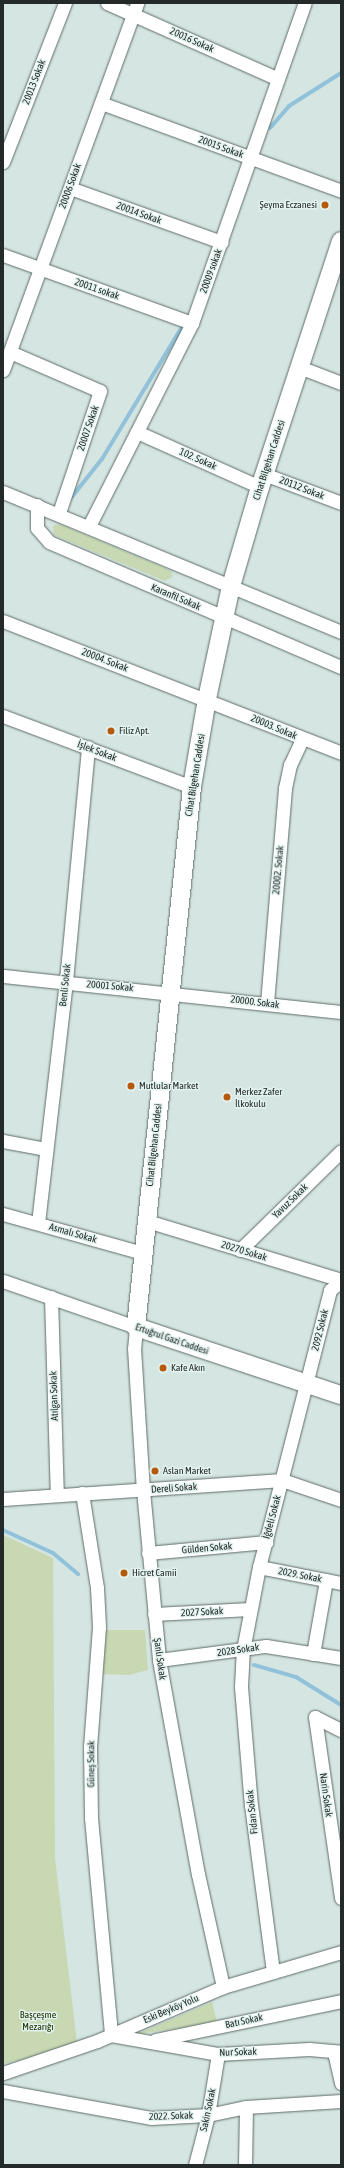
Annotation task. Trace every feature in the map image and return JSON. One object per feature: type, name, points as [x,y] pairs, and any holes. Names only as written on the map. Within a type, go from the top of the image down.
[{"type":"main road","name":"Cihat Bilgehan Caddesi","points":[[136,1327],[169,992],[192,787],[207,699],[232,586],[262,480],[299,367],[339,253]]},
{"type":"main road","name":"Ertuğrul Gazi Caddesi","points":[[136,1327],[341,1396]]},
{"type":"street","name":"20013 Sokak","points":[[3,162],[65,3]]},
{"type":"street","name":"20016 Sokak","points":[[107,3],[135,8],[276,78]]},
{"type":"street","name":"20009 sokak","points":[[89,526],[192,323],[217,240],[251,158],[276,78],[304,3]]},
{"type":"street","name":"20006 Sokak","points":[[3,370],[135,8]]},
{"type":"street","name":"20015 Sokak","points":[[101,103],[341,191]]},
{"type":"street","name":"20014 Sokak","points":[[70,188],[217,240]]},
{"type":"street","name":"20011 sokak","points":[[3,255],[192,323]]},
{"type":"street","name":"20007 Sokak","points":[[10,352],[100,391],[59,513]]},
{"type":"street","points":[[299,367],[341,383]]},
{"type":"street","name":"102. Sokak","points":[[136,432],[262,480]]},
{"type":"street","name":"20112 Sokak","points":[[262,480],[341,503]]},
{"type":"street","points":[[3,492],[59,513],[341,632]]},
{"type":"street","name":"Karanfil Sokak","points":[[37,505],[37,528],[49,542],[341,667]]},
{"type":"street","name":"20004. Sokak","points":[[3,621],[207,699]]},
{"type":"street","name":"20003. Sokak","points":[[207,699],[302,739],[341,753]]},
{"type":"street","name":"İşlek Sokak","points":[[3,716],[192,787]]},
{"type":"street","name":"20002. Sokak","points":[[267,1003],[285,788],[290,765],[302,739]]},
{"type":"street","name":"Benli Sokak","points":[[38,1223],[66,982],[88,747]]},
{"type":"street","name":"20001 Sokak","points":[[3,976],[169,992]]},
{"type":"street","name":"20000. Sokak","points":[[169,992],[341,1012]]},
{"type":"street","points":[[3,1141],[46,1149]]},
{"type":"street","name":"Yavuz Sokak","points":[[240,1250],[341,1151]]},
{"type":"street","name":"Asmalı Sokak","points":[[3,1214],[143,1252]]},
{"type":"street","name":"20270 Sokak","points":[[147,1221],[341,1280]]},
{"type":"street","name":"2092 Sokak","points":[[307,1384],[330,1290],[341,1280]]},
{"type":"street","name":"Ertuğrul Gazi Caddesi","points":[[3,1281],[136,1327]]},
{"type":"street","name":"Atılgan Sokak","points":[[51,1297],[57,1495]]},
{"type":"street","name":"Şanlı Sokak","points":[[136,1327],[134,1348],[143,1490],[159,1660],[198,1874],[223,1987]]},
{"type":"street","name":"İğdeli Sokak","points":[[243,1650],[259,1568],[307,1384]]},
{"type":"street","name":"Dereli Sokak","points":[[3,1499],[282,1480],[341,1500]]},
{"type":"street","name":"Güneş Sokak","points":[[82,1493],[97,1588],[99,1619],[90,1746],[92,1818],[111,2035]]},
{"type":"street","name":"Gülden Sokak","points":[[148,1553],[266,1542]]},
{"type":"street","name":"2029. Sokak","points":[[259,1568],[341,1583]]},
{"type":"street","points":[[313,1654],[326,1580]]},
{"type":"street","name":"2027 Sokak","points":[[154,1614],[250,1609]]},
{"type":"street","name":"2028 Sokak","points":[[159,1660],[266,1646],[341,1658]]},
{"type":"street","name":"Fidan Sokak","points":[[243,1650],[241,1686],[251,1806],[273,1972]]},
{"type":"street","name":"Narin Sokak","points":[[341,1730],[315,1717],[341,1898]]},
{"type":"street","name":"Eski Beyköy Yolu","points":[[3,2073],[111,2035],[223,1987],[341,1952]]},
{"type":"street","name":"Batı Sokak","points":[[147,2041],[341,2001]]},
{"type":"street","name":"Nur Sokak","points":[[111,2035],[218,2054],[309,2049],[338,2052]]},
{"type":"street","points":[[338,2052],[341,2083]]},
{"type":"street","name":"Sakin Sokak","points":[[195,2165],[208,2115],[218,2054]]},
{"type":"street","name":"2022. Sokak","points":[[3,2091],[151,2118],[208,2115],[246,2107],[341,2101]]},
{"type":"street","points":[[245,2165],[246,2107]]},
{"type":"green space","points":[[59,524],[167,569],[172,572],[172,577],[165,581],[54,535],[53,526]]},
{"type":"green space","name":"Başçeşme Mezarığı","points":[[3,1535],[53,1558],[55,1858],[77,2043],[63,2050],[3,2064]]},
{"type":"green space","points":[[103,1630],[145,1630],[148,1670],[129,1675],[101,1674]]},
{"type":"green space","points":[[212,2002],[217,2023],[137,2034]]},
{"type":"waterway","points":[[270,128],[289,106],[341,73]]},
{"type":"waterway","points":[[71,498],[102,459],[185,322]]},
{"type":"waterway","points":[[3,1530],[53,1553],[78,1574]]},
{"type":"waterway","points":[[254,1665],[296,1677],[341,1705]]},
{"type":"place","name":"Şeyma Eczanesi","points":[[325,205]]},
{"type":"place","name":"Filiz Apt.","points":[[111,731]]},
{"type":"place","name":"Mutlular Market","points":[[131,1086]]},
{"type":"place","name":"Merkez Zafer İlkokulu","points":[[227,1097]]},
{"type":"place","name":"Kafe Akın","points":[[163,1368]]},
{"type":"place","name":"Aslan Market","points":[[155,1471]]},
{"type":"place","name":"Hicret Camii","points":[[124,1573]]}]
